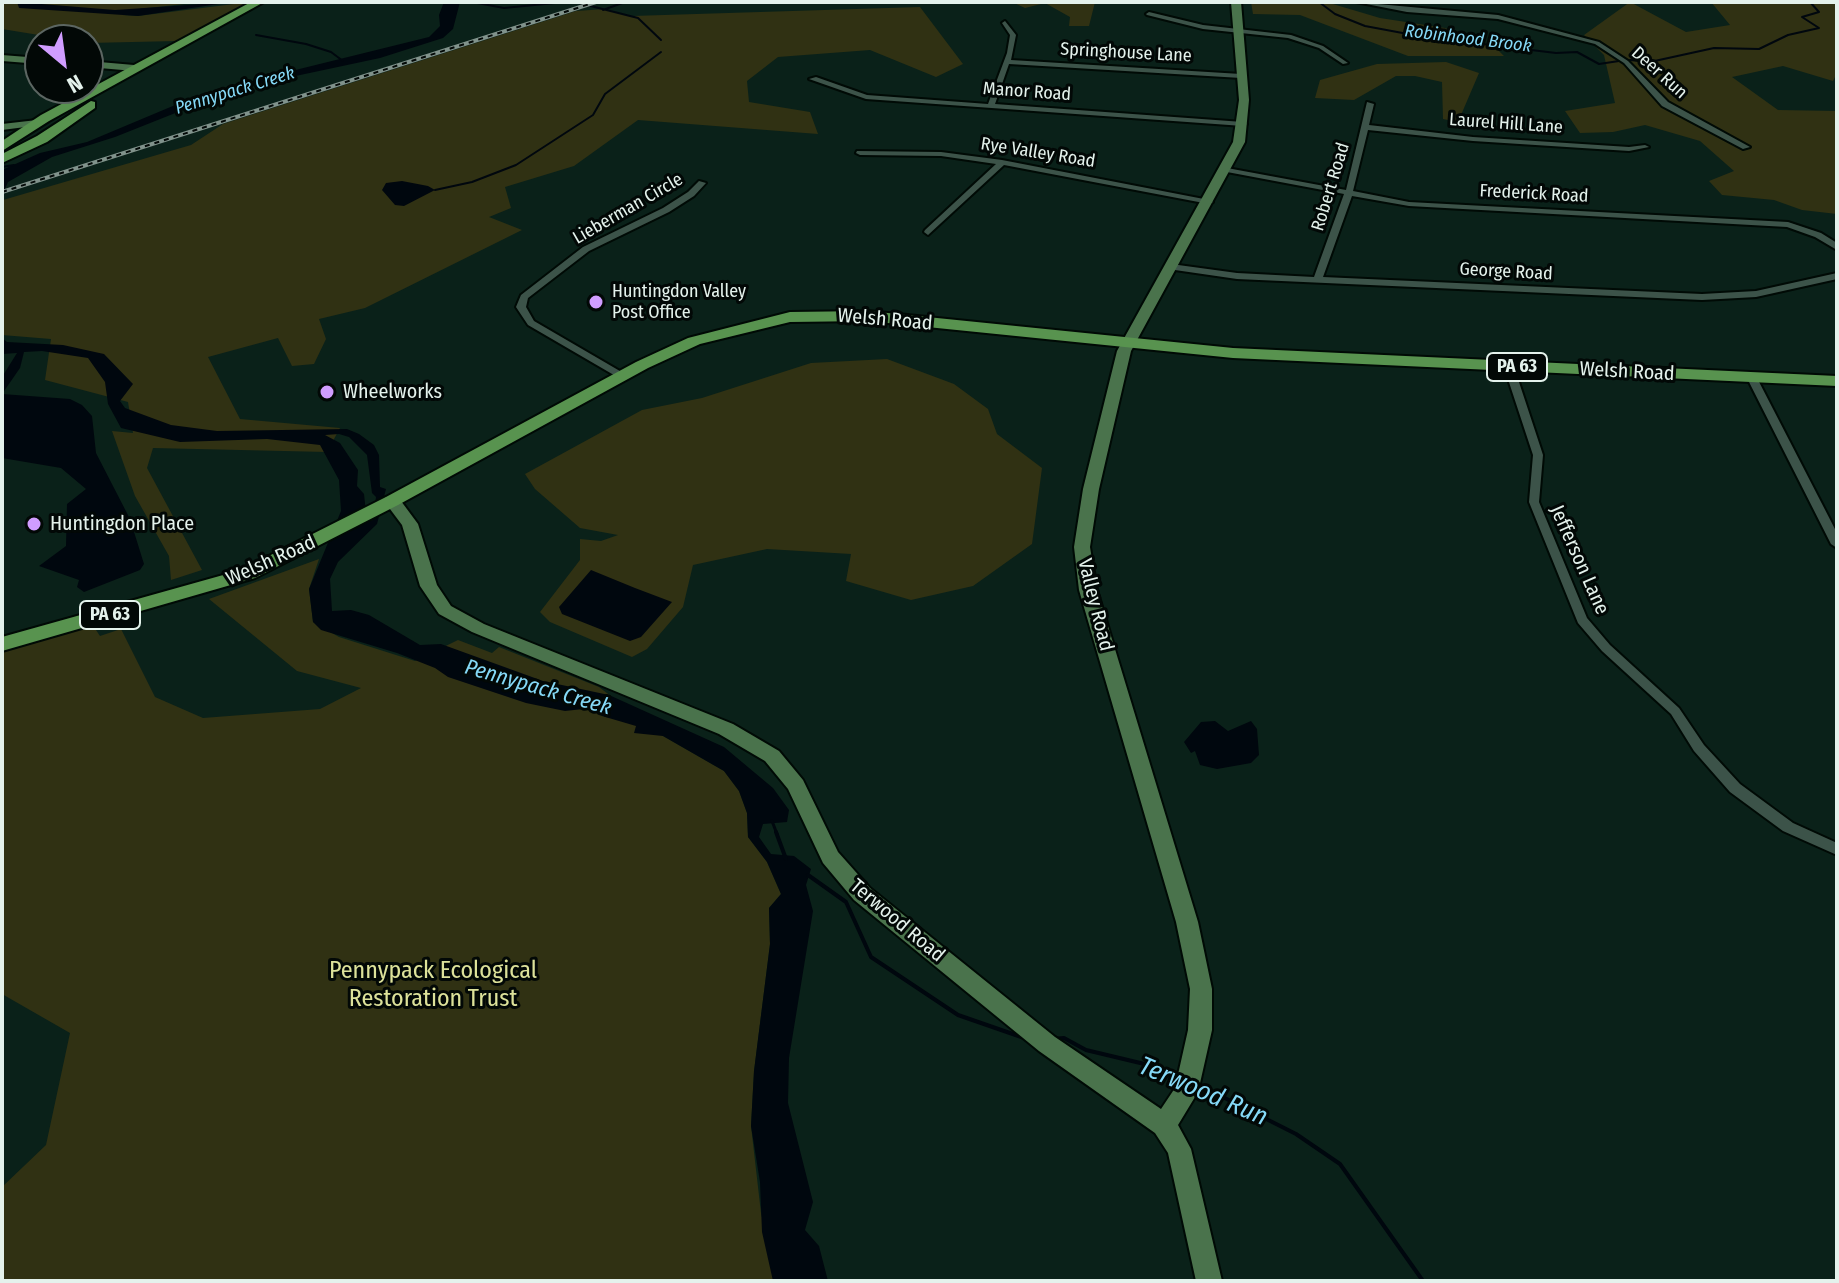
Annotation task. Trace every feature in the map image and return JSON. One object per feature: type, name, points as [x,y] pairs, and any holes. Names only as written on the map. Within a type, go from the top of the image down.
[{"type":"main road","points":[[173,45],[236,9],[252,4]]},
{"type":"main road","points":[[2,139],[252,4]]},
{"type":"main road","points":[[2,159],[42,139],[86,108],[142,77],[143,70],[130,68]]},
{"type":"main road","points":[[31,123],[48,130],[42,139]]},
{"type":"main road","points":[[2,147],[31,123]]},
{"type":"main road","name":"Welsh Road","points":[[2,644],[217,585],[322,538],[622,376],[694,341],[760,322],[818,315],[1233,353],[1837,381]]},
{"type":"street","name":"Valley Road","points":[[1164,1125],[1186,1092],[1202,1015],[1195,948],[1108,661],[1081,557],[1086,514],[1105,424],[1129,343],[1227,170],[1243,124],[1236,2]]},
{"type":"street","name":"Deer Run","points":[[1359,2],[1407,10],[1498,17],[1597,43],[1626,62],[1665,104],[1746,147]]},
{"type":"street","points":[[1149,14],[1203,27],[1289,36],[1321,47],[1345,63]]},
{"type":"street","points":[[991,105],[1008,62],[1013,35],[1005,23]]},
{"type":"street","points":[[2,58],[24,60]]},
{"type":"street","name":"Springhouse Lane","points":[[1008,62],[1241,76]]},
{"type":"street","points":[[104,66],[130,68]]},
{"type":"street","name":"Manor Road","points":[[813,79],[866,97],[1243,124]]},
{"type":"street","name":"Robert Road","points":[[1318,279],[1349,193],[1370,104]]},
{"type":"street","points":[[2,127],[31,123]]},
{"type":"street","name":"Laurel Hill Lane","points":[[1365,127],[1473,139],[1629,149],[1645,147]]},
{"type":"street","name":"Rye Valley Road","points":[[860,153],[941,154],[1002,162],[1209,202]]},
{"type":"street","points":[[928,232],[1002,162]]},
{"type":"street","name":"Frederick Road","points":[[1227,170],[1409,204],[1788,225],[1818,235],[1837,247]]},
{"type":"street","name":"Lieberman Circle","points":[[622,376],[531,323],[521,307],[524,297],[586,249],[666,210],[702,183]]},
{"type":"street","name":"George Road","points":[[1171,267],[1237,276],[1702,297],[1756,294],[1837,276]]},
{"type":"street","name":"Jefferson Lane","points":[[1509,367],[1538,455],[1534,502],[1582,620],[1606,648],[1675,711],[1699,748],[1735,788],[1788,827],[1837,849]]},
{"type":"street","points":[[1752,378],[1837,544]]},
{"type":"street","name":"Terwood Road","points":[[389,502],[410,524],[429,586],[445,610],[478,628],[714,723],[772,756],[791,776],[823,844],[850,882],[1038,1037],[1164,1125],[1179,1149],[1209,1281]]},
{"type":"green space","points":[[2,2],[203,2],[138,9],[123,15],[138,16],[250,2],[177,41],[104,43],[104,24],[24,24],[24,33],[2,29]]},
{"type":"green space","points":[[1012,2],[1095,2],[1089,26],[1069,26],[1070,17],[1045,3],[1025,8]]},
{"type":"green space","points":[[1251,2],[1326,2],[1380,18],[1445,28],[1497,49],[1504,56],[1408,56],[1300,15],[1253,14]]},
{"type":"green space","points":[[1630,2],[1686,32],[1730,25],[1711,2],[1837,2],[1837,73],[1833,81],[1783,66],[1732,77],[1778,110],[1837,111],[1837,214],[1802,210],[1774,200],[1722,195],[1709,181],[1734,171],[1700,141],[1645,125],[1613,132],[1580,133],[1565,111],[1615,103],[1604,55],[1584,35]]},
{"type":"green space","points":[[920,7],[963,64],[936,77],[870,50],[778,57],[747,81],[749,102],[810,112],[818,134],[638,120],[574,166],[505,187],[511,208],[489,217],[522,230],[365,308],[319,319],[326,339],[314,364],[292,366],[278,338],[208,357],[240,419],[340,428],[327,452],[153,448],[147,468],[202,570],[171,580],[169,556],[135,496],[112,431],[133,433],[128,402],[45,380],[51,339],[2,335],[3,200],[191,145],[223,124],[576,11],[605,9],[632,16]]},
{"type":"green space","points":[[1446,62],[1479,73],[1458,122],[1443,119],[1442,82],[1415,76],[1396,76],[1354,100],[1315,98],[1320,80],[1377,64]]},
{"type":"green space","points":[[887,359],[954,384],[988,409],[997,434],[1042,468],[1032,544],[973,586],[911,600],[846,581],[851,554],[767,549],[693,565],[683,607],[647,649],[632,657],[550,622],[540,612],[580,560],[580,539],[601,541],[618,535],[580,528],[535,489],[525,474],[642,410],[702,398],[811,363]]},
{"type":"green space","name":"Pennypack Ecological Restoration Trust","points":[[319,559],[309,589],[313,622],[339,637],[415,661],[458,640],[492,653],[499,647],[599,687],[663,736],[724,771],[739,791],[747,813],[748,837],[767,862],[781,894],[769,908],[770,944],[754,1071],[751,1126],[761,1213],[777,1281],[2,1281],[2,1187],[46,1145],[70,1033],[2,994],[2,650],[92,624],[100,636],[121,629],[155,697],[203,718],[320,709],[361,688],[297,671],[209,599]]},
{"type":"water","points":[[17,2],[115,10],[232,2],[138,16],[19,8]]},
{"type":"water","points":[[444,2],[460,2],[453,29],[443,38],[380,58],[258,84],[198,104],[115,137],[52,157],[8,182],[2,196],[2,170],[40,153],[87,142],[180,103],[263,78],[429,37],[440,26],[439,15]]},
{"type":"water","points":[[402,181],[435,190],[404,206],[395,205],[382,190],[386,183]]},
{"type":"water","points":[[2,338],[7,342],[63,345],[104,354],[133,384],[120,401],[125,408],[171,425],[217,431],[347,429],[359,434],[374,445],[379,455],[380,487],[386,489],[377,524],[338,562],[330,579],[332,611],[351,610],[369,615],[420,645],[441,644],[543,681],[609,695],[724,747],[773,788],[789,810],[787,822],[763,824],[759,837],[771,854],[794,856],[811,869],[806,885],[813,911],[789,1058],[788,1103],[813,1202],[805,1230],[819,1246],[828,1281],[773,1281],[762,1232],[760,1182],[751,1126],[754,1071],[770,944],[769,908],[781,894],[767,862],[748,837],[747,813],[739,791],[724,771],[663,736],[634,733],[636,726],[602,716],[592,708],[565,711],[526,703],[448,677],[435,668],[397,653],[321,630],[313,622],[309,589],[341,511],[339,480],[320,445],[267,439],[180,442],[121,428],[108,404],[105,382],[88,358],[42,351],[24,352],[20,368],[2,394],[2,377],[17,353],[2,354]],"holes":[[[325,435],[349,437],[367,455],[372,493],[376,497],[373,520],[367,522],[364,494],[357,486],[358,470],[340,443]]]},
{"type":"water","points":[[2,394],[70,399],[82,405],[92,416],[96,453],[130,519],[144,564],[140,570],[84,592],[77,587],[79,580],[39,566],[66,546],[67,504],[86,489],[61,468],[2,458]]},
{"type":"water","points":[[591,570],[672,602],[641,637],[630,641],[562,614],[559,607]]},
{"type":"water","points":[[1215,721],[1228,731],[1251,721],[1257,729],[1259,755],[1251,763],[1217,769],[1200,765],[1195,751],[1191,753],[1184,742],[1201,722]]},
{"type":"waterway","name":"Robinhood Brook","points":[[472,2],[504,8],[565,2]]},
{"type":"waterway","name":"Robinhood Brook","points":[[575,2],[604,9]]},
{"type":"waterway","name":"Robinhood Brook","points":[[604,9],[625,2]]},
{"type":"waterway","name":"Robinhood Brook","points":[[1319,2],[1335,14],[1365,26],[1424,37],[1457,36],[1474,43],[1556,53],[1577,52],[1599,64],[1619,61]]},
{"type":"waterway","name":"Robinhood Brook","points":[[1630,60],[1650,62],[1714,48],[1759,49],[1788,35],[1819,28],[1802,17],[1819,12],[1810,2]]},
{"type":"waterway","points":[[604,9],[638,18],[661,40]]},
{"type":"waterway","points":[[256,35],[306,44],[331,52],[343,61]]},
{"type":"waterway","points":[[435,190],[472,182],[516,165],[593,115],[605,94],[661,52]]},
{"type":"waterway","points":[[2,167],[14,165]]},
{"type":"waterway","name":"Pennypack Creek","points":[[772,821],[777,834]]},
{"type":"waterway","name":"Pennypack Creek","points":[[776,832],[786,859]]},
{"type":"waterway","name":"Terwood Run","points":[[808,875],[846,902],[871,957],[958,1015],[1030,1040]]},
{"type":"waterway","name":"Terwood Run","points":[[1053,1039],[1064,1038],[1086,1050],[1157,1067],[1178,1077]]},
{"type":"waterway","name":"Terwood Run","points":[[1197,1084],[1296,1134],[1340,1164],[1423,1281]]},
{"type":"railway","points":[[2,192],[596,2]]},
{"type":"place","name":"Huntingdon Valley Post Office","points":[[596,302]]},
{"type":"place","name":"Wheelworks","points":[[327,392]]},
{"type":"place","name":"Huntingdon Place","points":[[34,524]]}]
